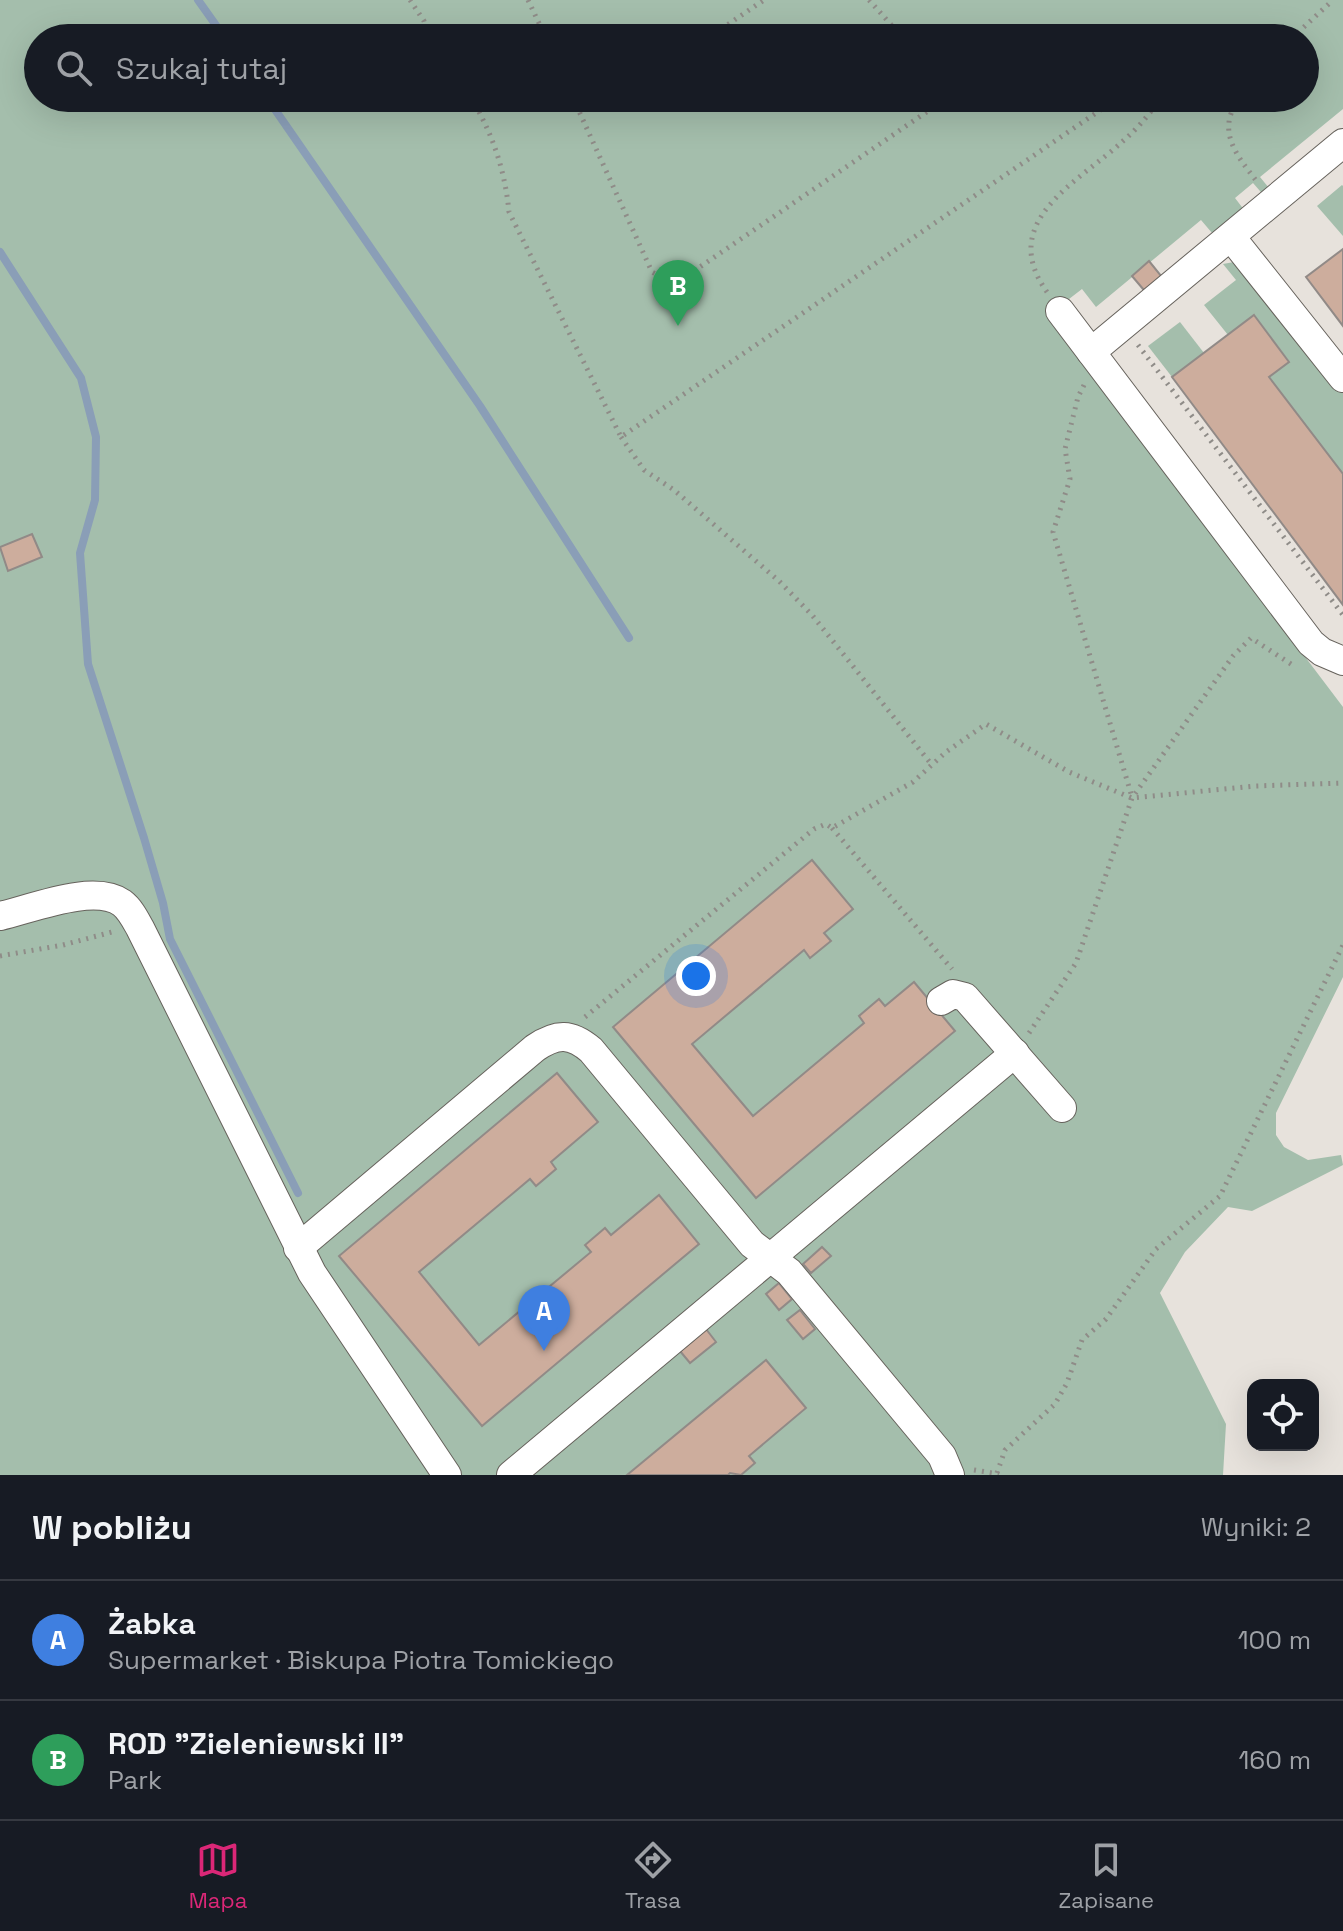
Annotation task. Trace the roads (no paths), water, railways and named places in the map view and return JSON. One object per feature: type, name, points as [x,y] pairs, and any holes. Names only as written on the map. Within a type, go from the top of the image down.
[{"type":"street","points":[[1096,359],[1123,325],[1343,143]]},
{"type":"street","points":[[1231,237],[1343,378]]},
{"type":"street","points":[[1060,311],[1311,643],[1322,652],[1343,661]]},
{"type":"street","points":[[0,916],[95,895],[112,898],[126,906],[140,928],[298,1248],[447,1475]]},
{"type":"street","points":[[950,997],[965,997],[1062,1108]]},
{"type":"street","points":[[298,1248],[535,1048],[554,1037],[572,1037],[591,1050],[752,1244],[789,1272],[946,1465]]},
{"type":"street","points":[[511,1475],[1015,1053]]},
{"type":"waterway","points":[[198,0],[215,24]]},
{"type":"waterway","points":[[277,112],[480,406],[629,638]]},
{"type":"waterway","points":[[0,252],[81,378],[96,437],[95,500],[80,553],[88,664],[144,838],[170,939],[298,1193]]},
{"type":"place","name":"ROD \"Zieleniewski II\"","points":[[678,326]]},
{"type":"place","name":"Żabka","points":[[544,1351]]}]
